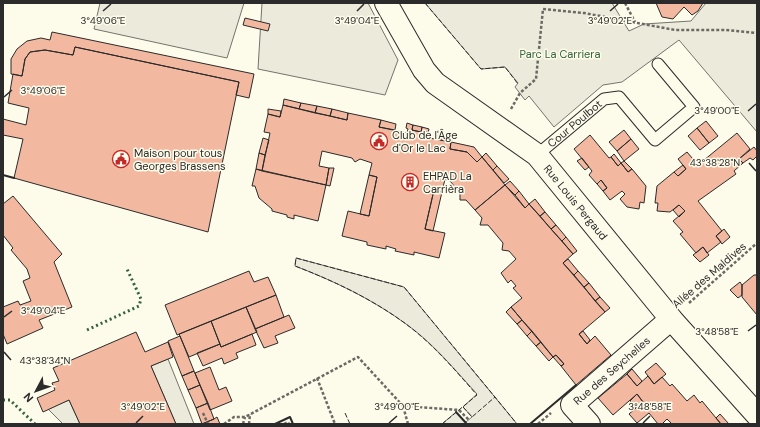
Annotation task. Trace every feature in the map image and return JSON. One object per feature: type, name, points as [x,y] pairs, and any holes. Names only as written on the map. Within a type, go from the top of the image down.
[{"type":"street","name":"Rue Louis Pergaud","points":[[386,3],[424,70],[436,82],[537,155],[671,319],[757,414]]},
{"type":"street","name":"Rue des Seychelles","points":[[589,424],[572,405],[671,319]]},
{"type":"lane","name":"Cour Poulbot","points":[[537,155],[604,99],[619,97],[655,140],[694,107],[658,64]]},
{"type":"path","points":[[625,3],[635,22]]},
{"type":"path","points":[[500,128],[520,93],[536,78],[543,9],[584,13],[675,30],[726,30],[757,33]]},
{"type":"path","name":"Allée des Maldives","points":[[671,319],[757,243]]},
{"type":"path","points":[[224,424],[234,417],[245,417],[358,357],[403,406],[408,424]]},
{"type":"path","points":[[317,378],[335,424]]},
{"type":"path","points":[[403,406],[459,410],[468,420]]},
{"type":"path","points":[[538,424],[554,410]]},
{"type":"path","points":[[203,413],[208,424]]},
{"type":"path","points":[[249,424],[250,414]]},
{"type":"path","points":[[243,424],[245,417]]},
{"type":"path","points":[[284,424],[288,422],[289,424]]},
{"type":"green space","name":"Parc La Carriera","points":[[425,3],[612,3],[629,31],[644,24],[691,21],[706,3],[757,3],[757,132],[679,40],[622,82],[603,85],[554,127],[529,96],[525,100],[515,87],[518,83],[505,67],[481,69]]},
{"type":"green space","points":[[296,258],[404,287],[517,424],[442,424],[456,412],[466,422],[472,417],[463,407],[477,394],[435,348],[416,331],[380,306],[352,291],[295,266]]},
{"type":"green space","points":[[168,359],[194,424],[176,424],[151,366]]},
{"type":"green space","points":[[69,400],[80,424],[63,424],[48,409]]},
{"type":"shaded area","points":[[100,3],[244,3],[227,58],[94,29]]},
{"type":"shaded area","points":[[262,3],[368,3],[398,60],[385,95],[258,69]]},
{"type":"building","points":[[656,3],[703,3],[698,11],[692,15],[684,7],[673,19],[662,17]]},
{"type":"building","points":[[245,18],[270,24],[268,31],[243,25]]},
{"type":"building","points":[[52,32],[254,74],[249,98],[236,95],[239,82],[75,47],[73,55],[45,50],[30,52],[25,59],[22,76],[11,74],[11,59],[17,49],[27,41],[41,38],[50,40]]},
{"type":"building","name":"Maison pour tous Georges Brassens","points":[[75,47],[239,82],[208,232],[14,178],[23,139],[3,135],[3,119],[26,125],[29,108],[8,103],[13,74],[22,76],[25,59],[30,52],[45,50],[73,55]]},
{"type":"building","points":[[284,99],[301,103],[299,109],[283,105]]},
{"type":"building","points":[[301,103],[317,106],[315,113],[299,109]]},
{"type":"building","name":"EHPAD La Carrièra","points":[[283,105],[347,120],[348,113],[381,120],[379,127],[407,133],[407,123],[413,125],[412,130],[421,132],[422,127],[429,129],[428,133],[426,132],[424,137],[451,142],[450,149],[467,152],[477,162],[482,157],[505,185],[475,210],[466,200],[460,200],[460,193],[450,181],[445,179],[442,192],[434,190],[425,229],[445,233],[439,258],[414,252],[414,255],[395,251],[396,249],[386,246],[386,249],[367,245],[367,242],[342,236],[348,211],[369,216],[377,177],[369,175],[372,163],[360,159],[355,162],[352,158],[322,151],[319,166],[329,168],[326,185],[262,171],[270,133],[264,132],[268,114],[280,117]]},
{"type":"building","points":[[317,106],[332,109],[330,116],[315,113]]},
{"type":"building","points":[[268,109],[281,111],[280,117],[268,114]]},
{"type":"building","points":[[332,109],[348,113],[347,120],[330,116]]},
{"type":"building","points":[[381,120],[396,124],[395,130],[379,127]]},
{"type":"building","points":[[706,121],[718,136],[709,143],[697,128]]},
{"type":"building","points":[[413,125],[422,127],[421,132],[412,130]]},
{"type":"building","points":[[697,128],[709,143],[700,150],[688,136]]},
{"type":"building","points":[[624,130],[631,139],[617,151],[609,142]]},
{"type":"building","points":[[436,133],[453,137],[451,142],[435,139]]},
{"type":"building","points":[[737,133],[750,149],[739,159],[743,163],[734,171],[736,174],[698,201],[722,231],[716,236],[721,242],[707,253],[703,247],[696,253],[680,234],[683,232],[673,221],[685,211],[679,205],[670,212],[657,211],[658,203],[655,203],[657,186],[674,172],[678,176],[686,169],[678,159],[687,152],[698,165]]},
{"type":"building","points":[[590,135],[609,158],[611,157],[618,166],[621,163],[628,172],[632,169],[646,186],[644,203],[640,202],[639,209],[627,207],[620,199],[625,194],[622,191],[610,200],[603,191],[607,188],[601,180],[597,184],[589,175],[592,171],[574,149]]},
{"type":"building","points":[[263,138],[269,140],[265,155],[259,153]]},
{"type":"building","points":[[631,139],[639,149],[624,161],[617,151]]},
{"type":"building","points":[[451,142],[474,147],[482,157],[477,162],[467,152],[450,149]]},
{"type":"building","points":[[754,147],[757,151],[757,156],[753,160],[750,158],[743,163],[739,159]]},
{"type":"building","points":[[259,153],[265,155],[262,171],[256,169]]},
{"type":"building","points":[[486,153],[497,166],[493,170],[482,157]]},
{"type":"building","points":[[614,154],[621,163],[618,166],[611,157]]},
{"type":"building","points":[[582,158],[589,167],[585,170],[577,161]]},
{"type":"building","points":[[624,161],[632,169],[628,172],[621,163]]},
{"type":"building","points":[[683,165],[686,169],[678,176],[674,172]]},
{"type":"building","points":[[497,166],[509,179],[504,183],[493,170]]},
{"type":"building","points":[[329,168],[334,168],[330,186],[326,185]]},
{"type":"building","points":[[256,169],[326,185],[318,221],[294,215],[294,219],[287,217],[287,215],[272,211],[272,209],[259,198],[255,186],[252,186]]},
{"type":"building","points":[[369,175],[377,177],[369,216],[360,214]]},
{"type":"building","points":[[601,180],[607,188],[603,191],[597,184]]},
{"type":"building","points":[[510,181],[519,191],[515,195],[505,185]]},
{"type":"building","points":[[505,185],[525,208],[529,204],[573,254],[563,263],[605,312],[579,334],[587,344],[595,336],[611,355],[576,385],[561,366],[564,364],[556,355],[553,357],[511,307],[522,298],[513,288],[516,286],[511,280],[508,283],[501,273],[516,259],[509,251],[502,250],[503,243],[488,225],[480,225],[482,218],[475,210]]},
{"type":"building","points":[[434,190],[442,192],[433,231],[425,229]]},
{"type":"building","points":[[519,191],[529,204],[525,208],[515,195]]},
{"type":"building","points":[[13,196],[62,254],[54,262],[72,307],[39,320],[43,328],[7,344],[3,334],[3,307],[18,301],[20,305],[31,301],[23,281],[30,278],[27,269],[11,250],[13,248],[3,235],[3,204]]},
{"type":"building","points":[[535,199],[545,212],[540,216],[529,204]]},
{"type":"building","points":[[679,205],[685,211],[679,217],[673,210]]},
{"type":"building","points":[[545,212],[556,225],[551,229],[540,216]]},
{"type":"building","points":[[556,225],[566,237],[562,241],[551,229]]},
{"type":"building","points":[[724,229],[730,237],[722,244],[716,236]]},
{"type":"building","points":[[566,237],[577,251],[573,254],[562,241]]},
{"type":"building","points":[[703,247],[709,255],[700,262],[693,255]]},
{"type":"building","points":[[568,259],[578,271],[574,275],[563,263]]},
{"type":"building","points":[[249,271],[254,282],[268,277],[276,295],[177,335],[165,305]]},
{"type":"building","points":[[578,271],[589,283],[584,287],[574,275]]},
{"type":"building","points":[[754,275],[757,275],[757,315],[742,297],[742,285]]},
{"type":"building","points":[[740,282],[742,285],[742,295],[738,298],[730,290]]},
{"type":"building","points":[[589,283],[600,297],[595,301],[584,287]]},
{"type":"building","points":[[276,295],[284,317],[255,329],[246,307]]},
{"type":"building","points":[[600,297],[610,308],[605,312],[595,301]]},
{"type":"building","points":[[246,307],[257,332],[221,347],[211,321]]},
{"type":"building","points":[[511,307],[522,320],[517,324],[506,312]]},
{"type":"building","points":[[289,315],[295,328],[275,336],[278,343],[264,348],[255,329]]},
{"type":"building","points":[[522,320],[532,331],[527,336],[517,324]]},
{"type":"building","points":[[211,321],[220,344],[189,357],[179,334]]},
{"type":"building","points":[[532,331],[541,342],[536,346],[527,336]]},
{"type":"building","points":[[583,331],[590,340],[587,344],[579,334]]},
{"type":"building","points":[[136,332],[145,352],[168,342],[173,357],[151,366],[176,424],[80,424],[69,400],[43,412],[37,398],[55,390],[52,383],[59,381],[53,368]]},
{"type":"building","points":[[252,334],[256,345],[236,353],[238,358],[224,364],[222,358],[203,366],[197,353],[220,344],[221,347]]},
{"type":"building","points":[[180,336],[194,371],[182,376],[168,341]]},
{"type":"building","points":[[541,342],[553,357],[549,361],[536,346]]},
{"type":"building","points":[[556,355],[564,364],[561,366],[553,357]]},
{"type":"building","points":[[656,363],[666,374],[654,384],[645,372]]},
{"type":"building","points":[[210,367],[219,390],[226,387],[232,401],[210,410],[195,373]]},
{"type":"building","points":[[632,369],[642,381],[637,386],[627,374]]},
{"type":"building","points":[[194,371],[200,385],[188,390],[182,376]]},
{"type":"building","points":[[627,374],[637,386],[648,376],[654,384],[662,377],[670,386],[672,384],[687,401],[694,395],[700,403],[702,401],[721,424],[672,424],[667,419],[662,424],[658,424],[649,413],[637,423],[629,414],[643,402],[637,394],[613,415],[598,398]]},
{"type":"building","points":[[200,385],[208,403],[196,408],[188,390]]},
{"type":"building","points":[[637,394],[643,402],[636,408],[630,401]]},
{"type":"building","points":[[208,403],[214,419],[202,424],[196,408]]},
{"type":"building","points":[[720,414],[729,424],[721,424],[716,418]]},
{"type":"building","points":[[217,417],[220,424],[202,424],[214,419]]},
{"type":"hedge","points":[[87,330],[139,306],[141,299],[126,267]]},
{"type":"hedge","points":[[3,400],[10,400],[35,424]]},
{"type":"fence","points":[[425,3],[481,69],[505,67],[518,84]]},
{"type":"fence","points":[[442,424],[477,395],[435,349],[406,324],[380,306],[352,291],[295,266],[296,258],[404,287],[495,397]]},
{"type":"fence","points":[[463,407],[472,417],[495,397],[517,424]]},
{"type":"fence","points":[[345,413],[350,424]]},
{"type":"wall","points":[[3,175],[14,178]]},
{"type":"wall","points":[[530,424],[576,385]]},
{"type":"wall","points":[[456,412],[466,423]]},
{"type":"wall","points":[[275,424],[290,417],[293,424]]},
{"type":"place","name":"Club de l'Âge d'Or le Lac","points":[[379,141]]},
{"type":"place","name":"Maison pour tous Georges Brassens","points":[[121,159]]},
{"type":"place","name":"EHPAD La Carrièra","points":[[410,182]]}]
